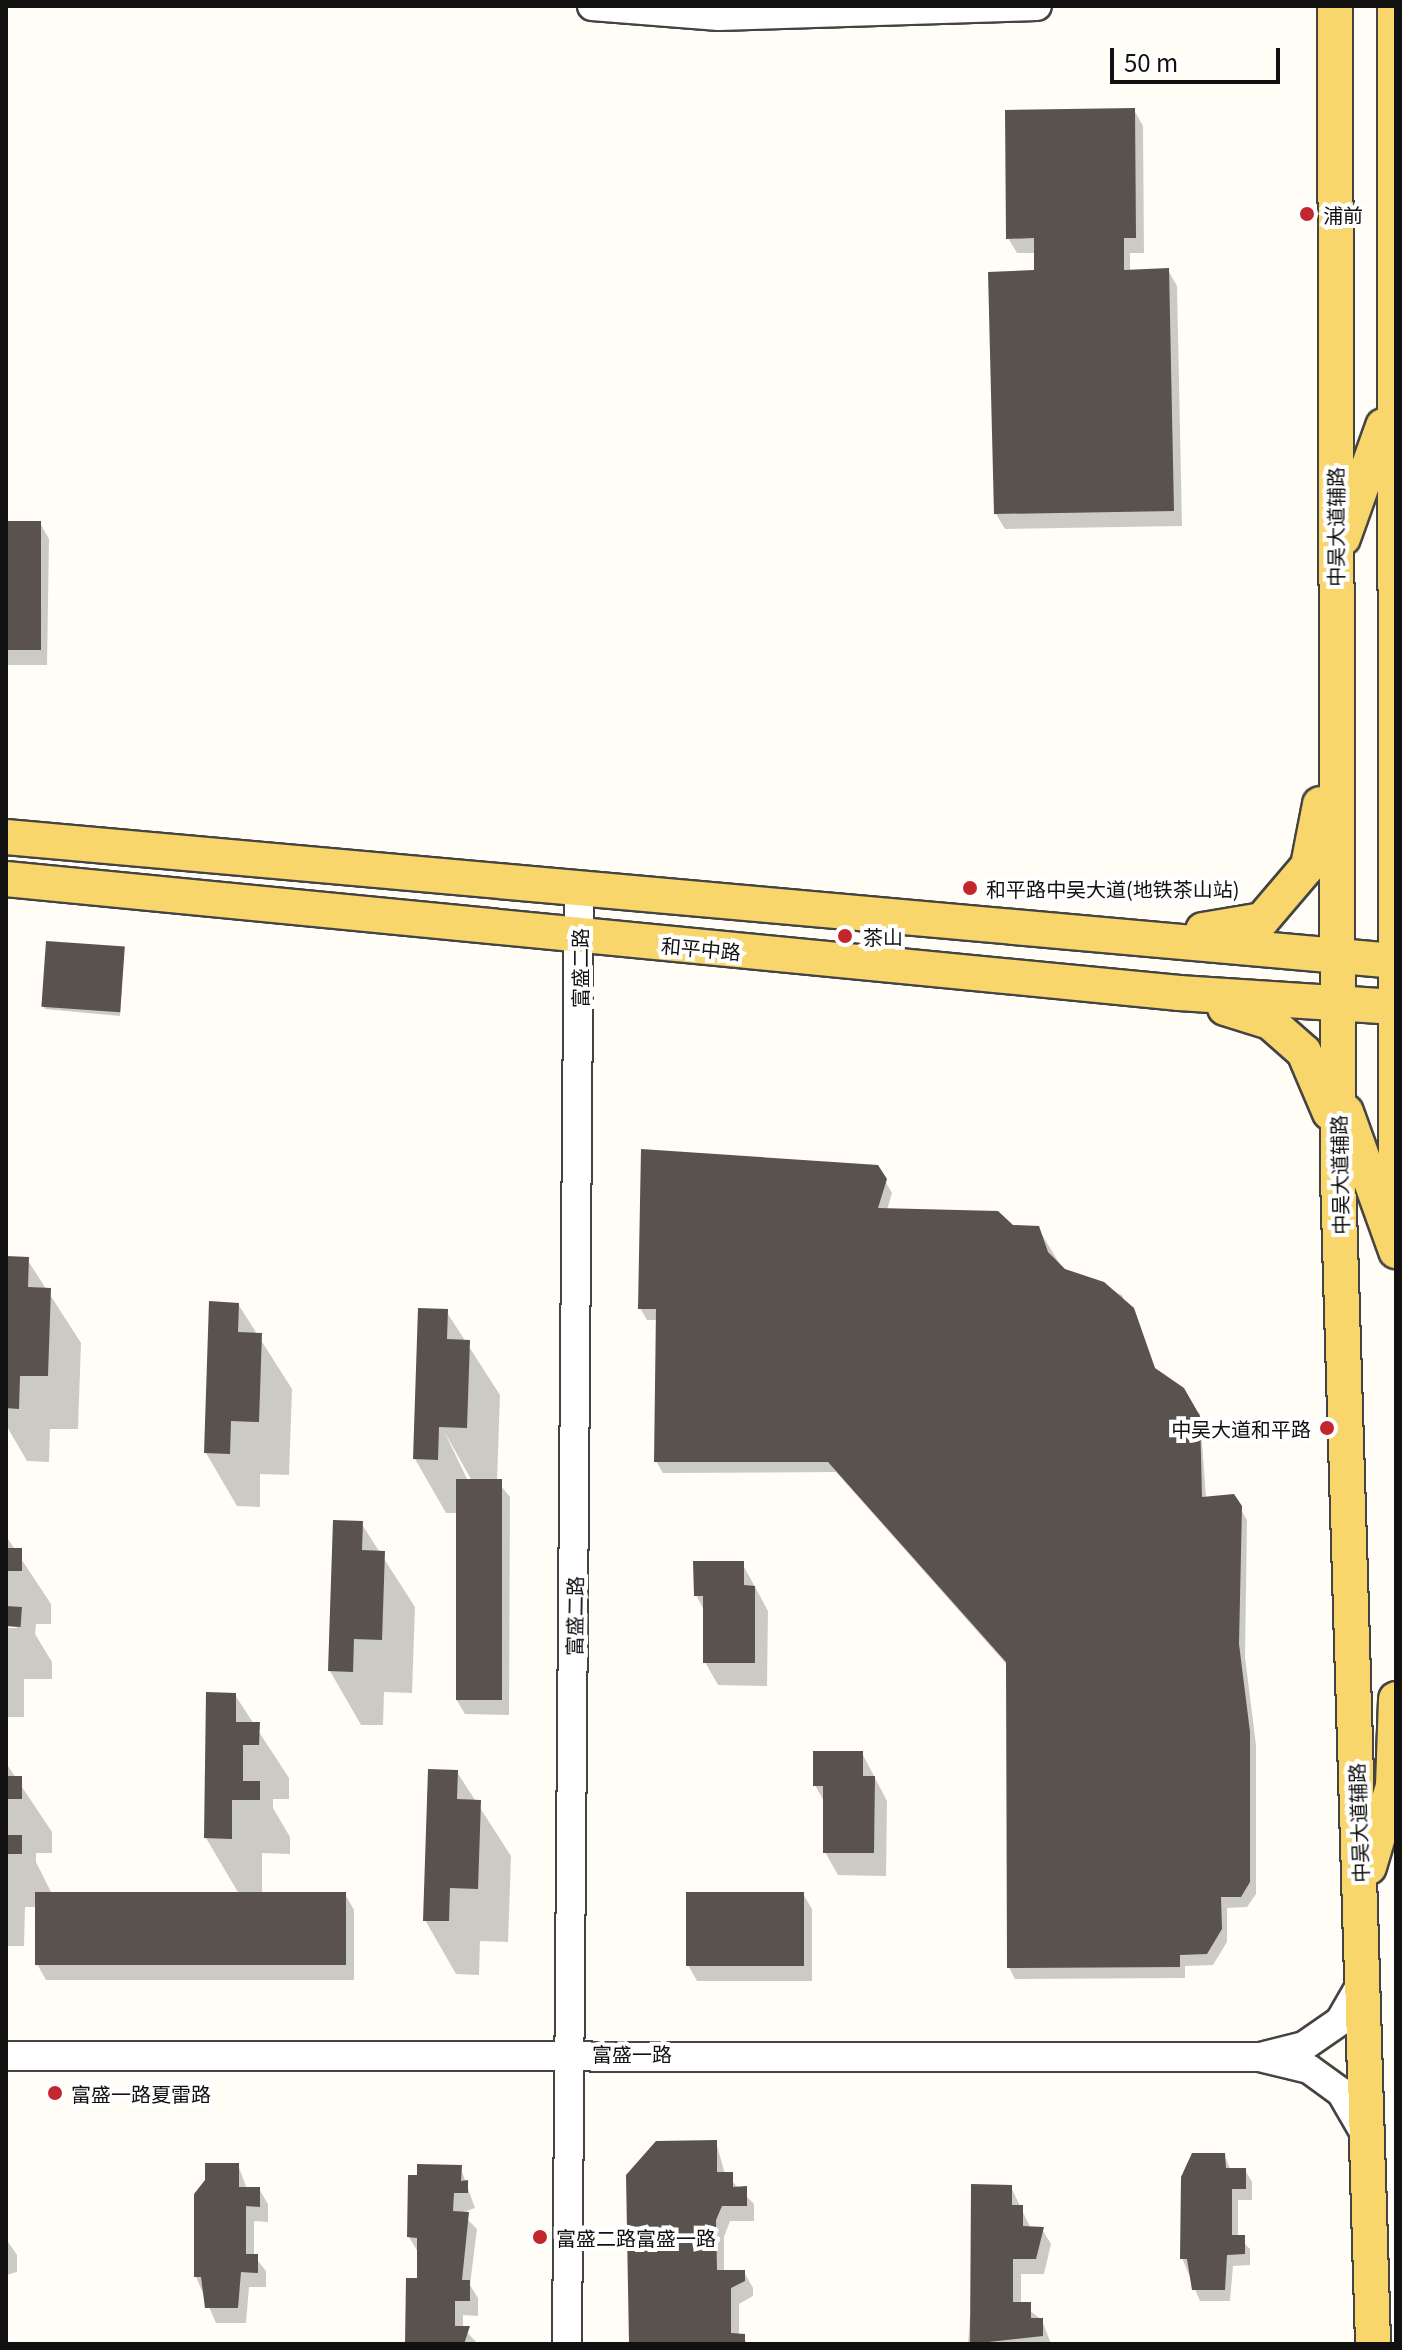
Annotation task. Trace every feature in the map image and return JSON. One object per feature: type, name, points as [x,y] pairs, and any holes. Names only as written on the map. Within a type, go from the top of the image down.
[{"type":"main road","name":"中吴大道辅路","points":[[1335,6],[1338,1177],[1375,2336]]},
{"type":"main road","points":[[1395,6],[1392,403],[1396,1205]]},
{"type":"main road","points":[[1335,559],[1392,403]]},
{"type":"main road","points":[[1102,933],[1224,929],[1262,920],[1308,866],[1335,729]]},
{"type":"main road","points":[[6,837],[1395,961]]},
{"type":"main road","name":"和平中路","points":[[6,879],[1179,993],[1395,1007]]},
{"type":"main road","points":[[1179,993],[1270,1022],[1304,1052],[1328,1097],[1338,1177]]},
{"type":"main road","points":[[1338,1089],[1396,1251]]},
{"type":"main road","points":[[1360,1897],[1393,1786],[1396,1699]]},
{"type":"street","points":[[592,6],[719,16],[1037,6]]},
{"type":"street","name":"富盛二路","points":[[567,2344],[579,888]]},
{"type":"street","points":[[1259,2057],[1304,2046],[1340,2021],[1363,1981]]},
{"type":"street","name":"富盛一路","points":[[6,2056],[570,2053],[1259,2057]]},
{"type":"street","points":[[1259,2057],[1309,2069],[1341,2092],[1368,2138]]},
{"type":"building","points":[[1135,108],[1136,238],[1124,238],[1124,270],[1169,268],[1174,511],[994,514],[988,272],[1034,270],[1034,238],[1006,239],[1005,110]]},
{"type":"building","points":[[6,521],[41,521],[41,650],[6,650]]},
{"type":"building","points":[[46,941],[125,947],[120,1012],[41,1007]]},
{"type":"building","points":[[641,1149],[878,1165],[887,1179],[878,1208],[998,1211],[1013,1225],[1039,1226],[1048,1252],[1065,1269],[1104,1282],[1134,1308],[1155,1368],[1184,1388],[1200,1416],[1202,1497],[1234,1494],[1242,1506],[1239,1644],[1250,1732],[1250,1882],[1241,1897],[1221,1897],[1222,1929],[1207,1954],[1180,1955],[1180,1967],[1007,1968],[1006,1662],[828,1462],[654,1462],[656,1309],[638,1309]]},
{"type":"building","points":[[6,1256],[29,1257],[28,1287],[51,1288],[48,1376],[20,1376],[19,1409],[6,1408]]},
{"type":"building","points":[[209,1301],[239,1303],[238,1332],[262,1333],[259,1422],[231,1421],[230,1454],[204,1453]]},
{"type":"building","points":[[418,1308],[448,1309],[447,1339],[470,1340],[467,1428],[439,1427],[438,1460],[413,1459]]},
{"type":"building","points":[[456,1479],[502,1479],[502,1700],[456,1700]]},
{"type":"building","points":[[333,1520],[363,1521],[362,1550],[385,1551],[382,1640],[354,1639],[353,1672],[328,1671]]},
{"type":"building","points":[[6,1548],[22,1548],[22,1571],[6,1571]]},
{"type":"building","points":[[693,1561],[744,1561],[744,1585],[755,1586],[755,1663],[703,1663],[703,1596],[694,1596]]},
{"type":"building","points":[[6,1606],[22,1607],[21,1627],[6,1626]]},
{"type":"building","points":[[206,1692],[236,1693],[236,1722],[260,1722],[259,1745],[243,1745],[243,1781],[260,1781],[260,1800],[232,1800],[232,1839],[204,1838]]},
{"type":"building","points":[[813,1751],[863,1751],[863,1776],[875,1776],[874,1853],[823,1853],[823,1786],[813,1786]]},
{"type":"building","points":[[428,1769],[458,1770],[457,1799],[481,1800],[478,1889],[450,1888],[449,1921],[423,1921]]},
{"type":"building","points":[[6,1776],[22,1776],[22,1799],[6,1799]]},
{"type":"building","points":[[6,1835],[22,1835],[22,1854],[6,1854]]},
{"type":"building","points":[[35,1892],[346,1892],[346,1965],[35,1965]]},
{"type":"building","points":[[686,1892],[804,1892],[804,1966],[686,1966]]},
{"type":"building","points":[[717,2140],[717,2172],[733,2172],[733,2187],[747,2186],[747,2206],[722,2206],[716,2220],[717,2270],[745,2270],[745,2281],[731,2288],[731,2333],[745,2334],[745,2344],[629,2344],[626,2175],[656,2141]]},
{"type":"building","points":[[1192,2153],[1225,2153],[1226,2168],[1246,2168],[1246,2189],[1232,2189],[1232,2235],[1245,2235],[1245,2254],[1227,2255],[1225,2290],[1192,2290],[1187,2259],[1180,2259],[1181,2177]]},
{"type":"building","points":[[205,2163],[239,2163],[239,2187],[260,2187],[260,2207],[246,2206],[246,2254],[258,2254],[258,2273],[241,2272],[238,2308],[205,2308],[201,2277],[194,2277],[194,2194],[205,2180]]},
{"type":"building","points":[[417,2164],[462,2165],[461,2181],[468,2180],[468,2193],[454,2193],[453,2211],[469,2212],[462,2280],[470,2280],[470,2301],[455,2301],[455,2326],[470,2326],[464,2344],[405,2344],[406,2278],[417,2278],[417,2238],[407,2237],[408,2175],[417,2175]]},
{"type":"building","points":[[971,2184],[1012,2185],[1012,2205],[1023,2205],[1023,2226],[1044,2227],[1036,2259],[1013,2259],[1013,2302],[1031,2302],[1031,2318],[1043,2318],[1043,2336],[970,2344]]},
{"type":"place","name":"浦前","points":[[1307,214]]},
{"type":"place","name":"和平路中吴大道(地铁茶山站)","points":[[970,888]]},
{"type":"place","name":"茶山","points":[[845,936]]},
{"type":"place","name":"中吴大道和平路","points":[[1327,1428]]},
{"type":"place","name":"富盛一路夏雷路","points":[[55,2093]]},
{"type":"place","name":"富盛二路富盛一路","points":[[540,2237]]}]
